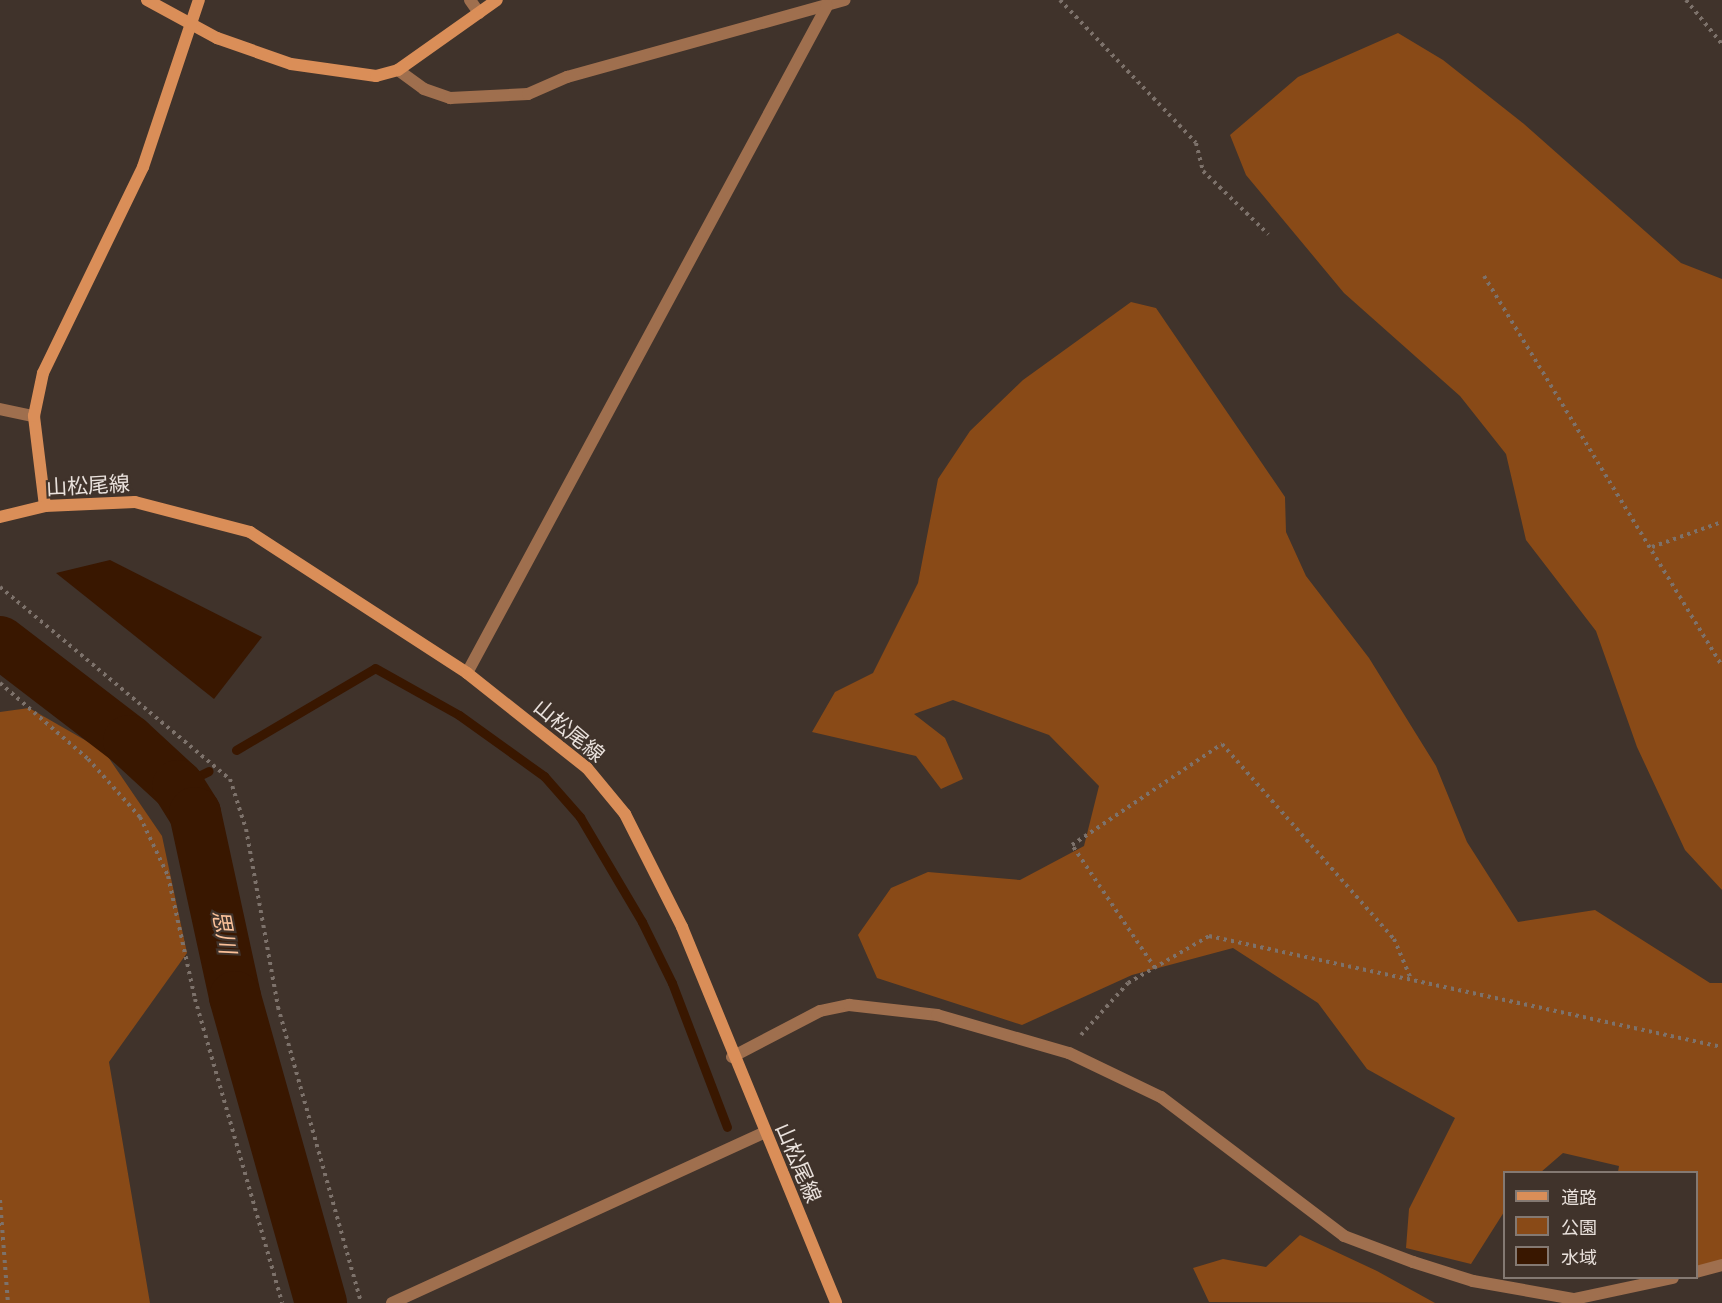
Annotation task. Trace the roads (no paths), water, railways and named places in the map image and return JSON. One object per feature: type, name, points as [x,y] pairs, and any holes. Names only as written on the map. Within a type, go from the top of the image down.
[{"type":"main road","points":[[147,0],[193,25],[291,64],[376,76],[398,70],[498,0]]},
{"type":"main road","points":[[45,506],[34,416],[43,373],[143,168],[193,25],[199,0]]},
{"type":"main road","name":"山松尾線","points":[[0,517],[45,506],[135,502],[250,532],[467,673],[586,768],[625,814],[682,927],[732,1057],[836,1303]]},
{"type":"street","points":[[470,0],[479,13]]},
{"type":"street","points":[[398,70],[424,89],[450,98],[528,94],[567,76],[845,0]]},
{"type":"street","points":[[467,673],[827,6]]},
{"type":"street","points":[[0,409],[34,416]]},
{"type":"street","points":[[732,1057],[820,1011],[849,1005],[937,1015],[1068,1053],[1187,1113],[1344,1236],[1403,1258],[1473,1281],[1574,1299],[1668,1279]]},
{"type":"street","points":[[392,1303],[764,1133]]},
{"type":"street","points":[[1698,1271],[1722,1265]]},
{"type":"water","points":[[110,560],[262,637],[214,699],[56,573]]},
{"type":"waterway","name":"思川","points":[[0,642],[129,741],[178,786],[195,813],[235,997],[321,1303]]},
{"type":"waterway","points":[[236,750],[375,668],[459,715],[544,776],[580,817],[642,922],[672,983],[727,1127]]},
{"type":"waterway","points":[[178,786],[209,771]]}]
